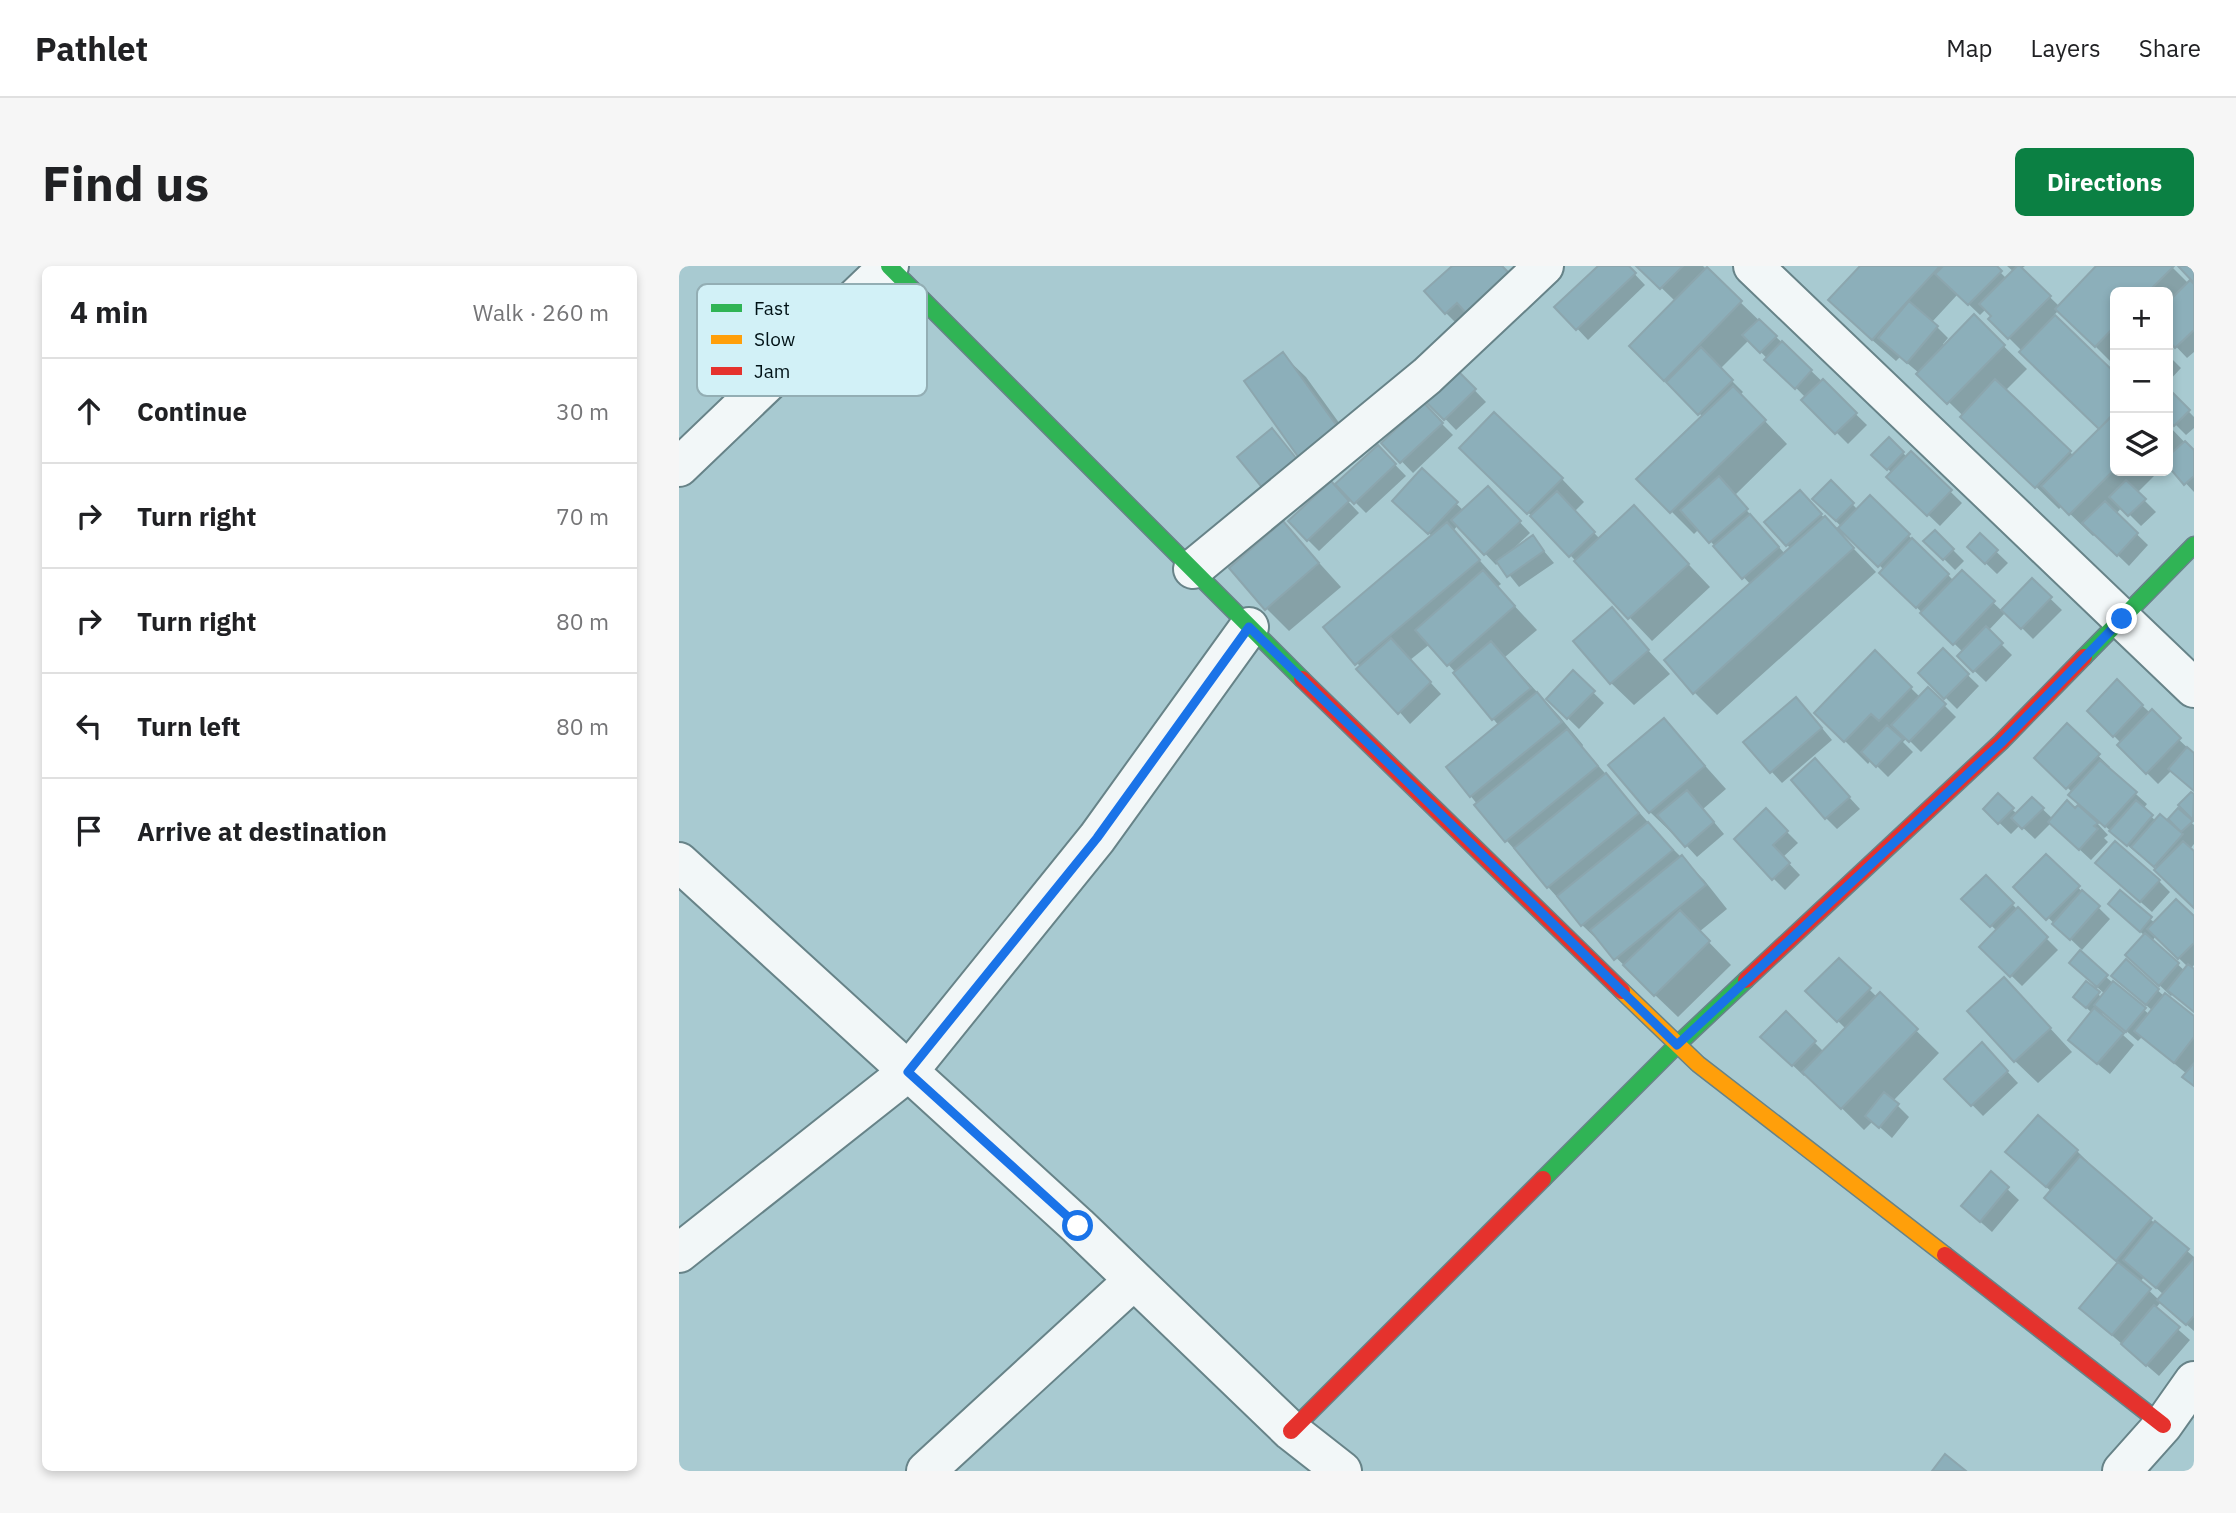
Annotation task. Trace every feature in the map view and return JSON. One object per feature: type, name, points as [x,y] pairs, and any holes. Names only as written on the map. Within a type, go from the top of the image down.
[{"type":"street","points":[[870,284],[889,266],[907,284]]},
{"type":"street","points":[[1193,569],[1427,376],[1544,266]]},
{"type":"street","points":[[1753,266],[2194,688]]},
{"type":"street","points":[[927,304],[1249,627],[1677,1045],[2163,1425]]},
{"type":"street","points":[[679,467],[753,396]]},
{"type":"street","points":[[1291,1431],[1677,1045],[2001,743],[2194,545]]},
{"type":"street","points":[[679,1253],[908,1072],[1097,838],[1249,627]]},
{"type":"street","points":[[679,862],[1078,1226],[1291,1431],[1342,1471]]},
{"type":"street","points":[[926,1471],[1134,1280]]},
{"type":"street","points":[[2122,1471],[2163,1425],[2194,1381]]},
{"type":"building","points":[[1452,266],[1502,266],[1510,274],[1466,313],[1457,303],[1445,314],[1424,291]]},
{"type":"building","points":[[1598,266],[1629,266],[1636,273],[1576,330],[1554,307]]},
{"type":"building","points":[[1636,266],[1683,266],[1660,289]]},
{"type":"building","points":[[1860,266],[1940,266],[1872,340],[1828,300]]},
{"type":"building","points":[[1943,266],[1997,266],[2002,271],[1968,305],[1935,274]]},
{"type":"building","points":[[2017,266],[2051,296],[2008,339],[1988,319],[1991,316],[1979,304]]},
{"type":"building","points":[[2096,266],[2174,266],[2153,287],[2110,287],[2110,331],[2095,347],[2055,309]]},
{"type":"building","points":[[2178,266],[2194,266],[2194,283]]},
{"type":"building","points":[[1707,267],[1742,301],[1664,381],[1629,346]]},
{"type":"building","points":[[2190,280],[2194,284],[2194,330],[2175,348],[2173,346],[2173,297]]},
{"type":"building","points":[[1909,301],[1938,326],[1907,363],[1878,338]]},
{"type":"building","points":[[1974,314],[2005,345],[1947,404],[1916,374]]},
{"type":"building","points":[[2055,315],[2110,368],[2110,417],[2099,429],[2019,352]]},
{"type":"building","points":[[1759,319],[1777,336],[1760,353],[1742,335]]},
{"type":"building","points":[[1782,341],[1812,370],[1795,389],[1764,360]]},
{"type":"building","points":[[1701,347],[1733,380],[1698,415],[1666,382]]},
{"type":"building","points":[[1283,352],[1342,433],[1302,462],[1244,381]]},
{"type":"building","points":[[1459,372],[1476,389],[1444,420],[1426,402]]},
{"type":"building","points":[[1823,379],[1857,413],[1835,434],[1801,400]]},
{"type":"building","points":[[1995,379],[2071,451],[2035,488],[1960,417]]},
{"type":"building","points":[[1733,386],[1766,420],[1670,513],[1636,479]]},
{"type":"building","points":[[2173,393],[2190,410],[2173,425]]},
{"type":"building","points":[[1424,403],[1443,423],[1400,463],[1381,443]]},
{"type":"building","points":[[1494,412],[1563,478],[1527,514],[1459,448]]},
{"type":"building","points":[[2110,418],[2110,474],[2069,515],[2041,486]]},
{"type":"building","points":[[1272,428],[1300,463],[1265,491],[1237,457]]},
{"type":"building","points":[[1889,437],[1904,452],[1887,470],[1871,455]]},
{"type":"building","points":[[2185,441],[2194,450],[2194,476],[2184,485],[2173,472],[2173,452]]},
{"type":"building","points":[[1378,445],[1396,464],[1354,504],[1335,484]]},
{"type":"building","points":[[1911,451],[1952,490],[1927,516],[1886,477]]},
{"type":"building","points":[[1422,468],[1458,502],[1428,534],[1392,501]]},
{"type":"building","points":[[1719,476],[1748,509],[1709,543],[1680,510]]},
{"type":"building","points":[[1831,480],[1854,503],[1836,521],[1812,499]]},
{"type":"building","points":[[2126,480],[2146,499],[2128,516],[2109,497]]},
{"type":"building","points":[[1331,481],[1349,501],[1307,541],[1288,521]]},
{"type":"building","points":[[1488,486],[1521,521],[1484,555],[1451,520]]},
{"type":"building","points":[[1800,490],[1822,514],[1786,546],[1764,522]]},
{"type":"building","points":[[1557,491],[1595,532],[1569,557],[1530,516]]},
{"type":"building","points":[[1870,495],[1910,534],[1878,567],[1838,528]]},
{"type":"building","points":[[2105,501],[2138,533],[2117,556],[2082,523]]},
{"type":"building","points":[[1634,505],[1689,564],[1628,619],[1574,561]]},
{"type":"building","points":[[1750,514],[1779,547],[1742,579],[1713,546]]},
{"type":"building","points":[[1825,516],[1854,548],[1693,694],[1664,660]]},
{"type":"building","points":[[1283,521],[1319,563],[1265,610],[1229,568]]},
{"type":"building","points":[[1447,522],[1480,560],[1355,665],[1323,627]]},
{"type":"building","points":[[1935,530],[1954,549],[1943,560],[1923,541]]},
{"type":"building","points":[[1980,533],[1998,550],[1985,564],[1967,547]]},
{"type":"building","points":[[1533,535],[1544,551],[1507,577],[1496,561]]},
{"type":"building","points":[[1912,538],[1949,574],[1916,608],[1879,573]]},
{"type":"building","points":[[1483,570],[1515,606],[1447,666],[1415,630]]},
{"type":"building","points":[[1962,570],[1995,601],[1953,645],[1920,613]]},
{"type":"building","points":[[2032,578],[2052,597],[2021,629],[2001,610]]},
{"type":"building","points":[[1612,607],[1649,650],[1610,684],[1573,641]]},
{"type":"building","points":[[1986,626],[2003,643],[1973,672],[1957,656]]},
{"type":"building","points":[[1391,638],[1431,682],[1398,714],[1356,669]]},
{"type":"building","points":[[1491,641],[1531,688],[1492,720],[1453,673]]},
{"type":"building","points":[[1943,648],[1969,674],[1944,699],[1918,673]]},
{"type":"building","points":[[1875,650],[1912,687],[1879,721],[1871,714],[1844,742],[1814,713]]},
{"type":"building","points":[[1573,670],[1595,691],[1567,719],[1546,699]]},
{"type":"building","points":[[2117,679],[2143,705],[2113,737],[2087,711]]},
{"type":"building","points":[[1928,687],[1946,704],[1909,742],[1891,725]]},
{"type":"building","points":[[1537,692],[1562,722],[1470,797],[1446,767]]},
{"type":"building","points":[[1796,697],[1822,728],[1770,773],[1743,742]]},
{"type":"building","points":[[2152,709],[2181,738],[2146,774],[2117,745]]},
{"type":"building","points":[[1664,718],[1705,766],[1649,813],[1608,765]]},
{"type":"building","points":[[2067,723],[2100,754],[2066,789],[2034,758]]},
{"type":"building","points":[[1887,725],[1903,739],[1876,767],[1861,752]]},
{"type":"building","points":[[1567,729],[1598,766],[1505,842],[1474,805]]},
{"type":"building","points":[[2187,747],[2194,753],[2194,791],[2168,769]]},
{"type":"building","points":[[1815,758],[1850,797],[1825,819],[1791,780]]},
{"type":"building","points":[[2100,760],[2137,792],[2105,827],[2068,795]]},
{"type":"building","points":[[1606,773],[1639,813],[1547,888],[1514,848]]},
{"type":"building","points":[[1687,790],[1714,822],[1685,847],[1657,815]]},
{"type":"building","points":[[2191,792],[2194,794],[2193,820],[2178,805]]},
{"type":"building","points":[[1998,793],[2014,808],[1998,824],[1983,809]]},
{"type":"building","points":[[2032,797],[2044,808],[2022,829],[2011,818]]},
{"type":"building","points":[[2067,800],[2075,808],[2078,805],[2098,823],[2094,826],[2098,829],[2079,850],[2048,822]]},
{"type":"building","points":[[2136,800],[2153,815],[2127,846],[2109,831]]},
{"type":"building","points":[[1766,808],[1788,831],[1773,845],[1790,863],[1772,880],[1734,839]]},
{"type":"building","points":[[2178,808],[2193,821],[2181,832],[2168,819]]},
{"type":"building","points":[[2160,814],[2183,834],[2154,867],[2131,847]]},
{"type":"building","points":[[1648,822],[1673,850],[1581,926],[1557,896]]},
{"type":"building","points":[[2115,841],[2160,880],[2140,902],[2095,863]]},
{"type":"building","points":[[2183,841],[2194,851],[2194,908],[2154,870]]},
{"type":"building","points":[[2046,854],[2080,886],[2046,920],[2013,887]]},
{"type":"building","points":[[1682,855],[1706,885],[1614,960],[1590,930]]},
{"type":"building","points":[[1986,875],[2014,903],[1990,927],[1961,899]]},
{"type":"building","points":[[2082,890],[2100,906],[2070,940],[2052,924]]},
{"type":"building","points":[[2120,890],[2152,917],[2140,932],[2108,904]]},
{"type":"building","points":[[2176,899],[2194,916],[2194,943],[2178,959],[2147,929]]},
{"type":"building","points":[[2018,907],[2048,937],[2010,977],[1979,947]]},
{"type":"building","points":[[1680,910],[1710,941],[1654,996],[1623,965]]},
{"type":"building","points":[[2145,933],[2179,963],[2159,986],[2125,955]]},
{"type":"building","points":[[2080,950],[2108,975],[2097,987],[2069,963]]},
{"type":"building","points":[[1839,958],[1871,988],[1837,1022],[1805,991]]},
{"type":"building","points":[[2126,959],[2159,989],[2146,1005],[2111,976]]},
{"type":"building","points":[[2188,964],[2194,969],[2194,1012],[2167,990]]},
{"type":"building","points":[[2004,977],[2051,1028],[2014,1062],[1967,1011]]},
{"type":"building","points":[[2086,981],[2100,992],[2086,1008],[2073,997]]},
{"type":"building","points":[[2113,981],[2146,1008],[2126,1032],[2094,1005]]},
{"type":"building","points":[[1880,992],[1918,1029],[1841,1109],[1802,1072]]},
{"type":"building","points":[[2165,993],[2194,1016],[2194,1037],[2174,1063],[2134,1031]]},
{"type":"building","points":[[2094,1008],[2124,1033],[2097,1064],[2068,1040]]},
{"type":"building","points":[[1786,1011],[1816,1041],[1792,1066],[1760,1037]]},
{"type":"building","points":[[1982,1042],[2008,1071],[1971,1106],[1944,1079]]},
{"type":"building","points":[[2194,1063],[2194,1086],[2182,1077]]},
{"type":"building","points":[[1884,1092],[1899,1104],[1879,1128],[1865,1116]]},
{"type":"building","points":[[2038,1115],[2078,1150],[2046,1187],[2005,1152]]},
{"type":"building","points":[[2080,1156],[2152,1218],[2116,1261],[2044,1198]]},
{"type":"building","points":[[1991,1171],[2009,1187],[1980,1222],[1961,1206]]},
{"type":"building","points":[[2155,1221],[2189,1249],[2156,1288],[2123,1260]]},
{"type":"building","points":[[2194,1258],[2194,1316],[2186,1325],[2157,1300]]},
{"type":"building","points":[[2118,1262],[2151,1289],[2112,1335],[2079,1308]]},
{"type":"building","points":[[2154,1305],[2180,1327],[2146,1366],[2121,1344]]},
{"type":"building","points":[[1945,1454],[1966,1471],[1932,1471]]},
{"type":"traffic: fast","points":[[889,266],[907,284]]},
{"type":"traffic: fast","points":[[927,304],[1302,679]]},
{"type":"traffic: fast","points":[[2084,657],[2194,545]]},
{"type":"traffic: fast","points":[[1543,1179],[1746,980]]},
{"type":"traffic: slow","points":[[1622,991],[1698,1064],[1945,1255]]},
{"type":"traffic: jam","points":[[1746,980],[2001,742],[2084,657]]},
{"type":"traffic: jam","points":[[1302,679],[1622,991]]},
{"type":"traffic: jam","points":[[1291,1431],[1543,1179]]},
{"type":"traffic: jam","points":[[1945,1255],[2163,1425]]},
{"type":"route","points":[[1078,1226],[908,1072],[1097,838],[1249,627],[1677,1045],[2001,743],[2122,619]]}]
